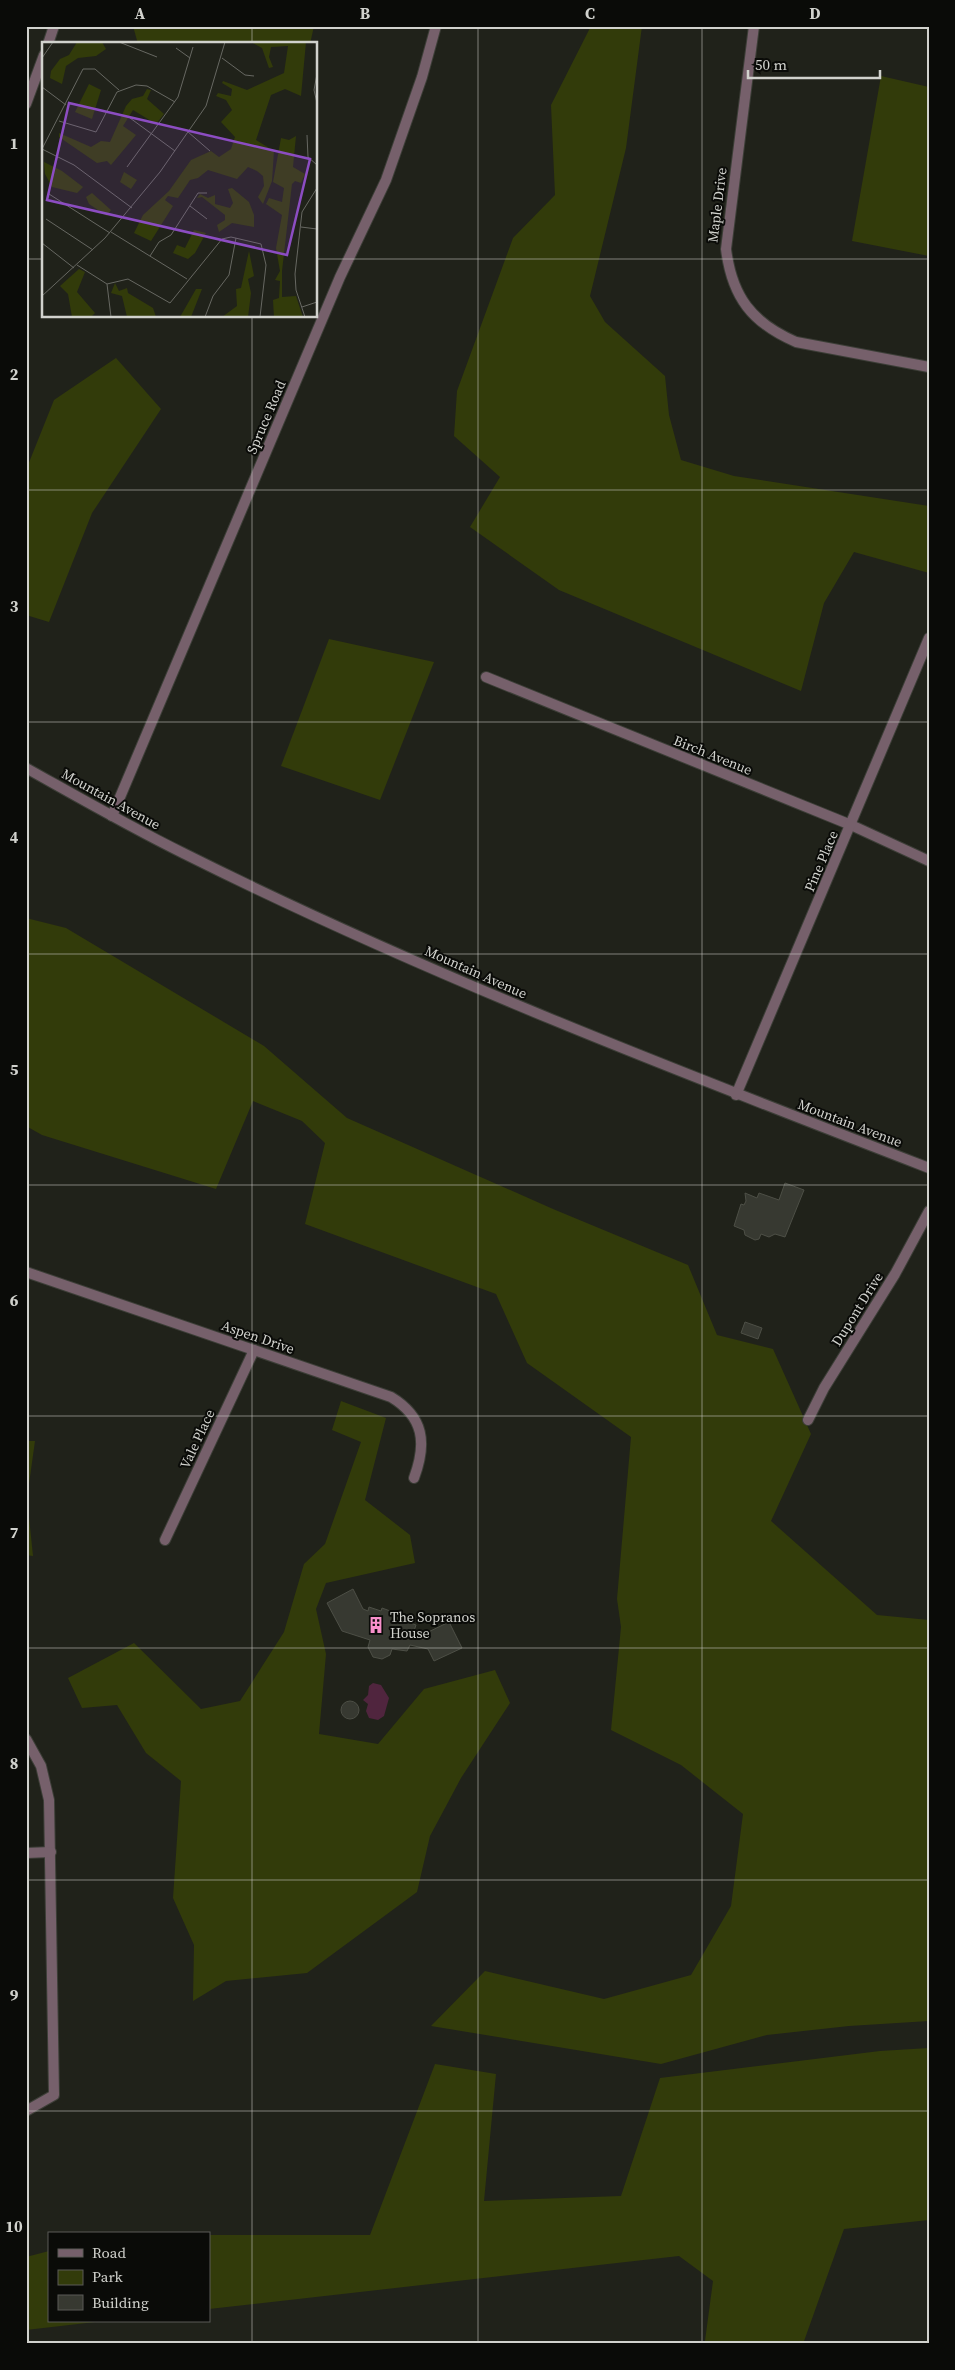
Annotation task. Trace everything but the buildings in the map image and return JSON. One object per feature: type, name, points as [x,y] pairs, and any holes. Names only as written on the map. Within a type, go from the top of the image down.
[{"type":"street","points":[[49,42],[54,26]]},
{"type":"street","name":"Spruce Road","points":[[112,816],[340,277],[386,180],[422,77],[436,26]]},
{"type":"street","name":"Maple Drive","points":[[754,26],[726,249],[728,270],[735,290],[746,307],[760,322],[777,334],[796,342],[929,367]]},
{"type":"street","points":[[26,104],[42,60]]},
{"type":"street","name":"Pine Place","points":[[736,1095],[929,638]]},
{"type":"street","name":"Birch Avenue","points":[[486,677],[851,825],[929,861]]},
{"type":"street","name":"Mountain Avenue","points":[[26,768],[112,816],[254,888],[503,1000],[736,1095],[929,1168]]},
{"type":"street","name":"Dupont Drive","points":[[808,1420],[824,1388],[895,1274],[929,1211]]},
{"type":"street","name":"Aspen Drive","points":[[26,1272],[391,1396],[400,1402],[415,1419],[422,1438],[422,1448],[414,1478]]},
{"type":"street","name":"Vale Place","points":[[165,1540],[254,1350]]},
{"type":"street","points":[[26,1739],[41,1766],[46,1783],[51,1818],[54,2095],[26,2111]]},
{"type":"street","points":[[26,1853],[51,1852]]},
{"type":"green space","points":[[133,26],[314,26],[310,42],[137,42]]},
{"type":"green space","points":[[591,26],[642,26],[626,148],[590,296],[605,322],[665,376],[669,415],[681,460],[734,476],[929,506],[929,573],[854,552],[824,603],[801,691],[559,590],[470,527],[500,477],[454,436],[457,391],[513,238],[555,195],[551,105]]},
{"type":"green space","points":[[881,76],[929,87],[929,256],[852,241]]},
{"type":"green space","points":[[116,358],[161,409],[92,513],[49,622],[26,615],[26,470],[54,400]]},
{"type":"green space","points":[[329,639],[434,662],[380,800],[281,766]]},
{"type":"green space","points":[[26,918],[66,928],[264,1046],[347,1118],[553,1209],[688,1265],[717,1335],[773,1349],[811,1434],[771,1521],[877,1615],[929,1620],[929,2021],[849,2026],[767,2035],[661,2064],[431,2026],[485,1971],[604,1999],[691,1975],[731,1906],[743,1814],[681,1765],[611,1730],[621,1627],[617,1599],[631,1437],[527,1363],[496,1294],[305,1224],[325,1143],[302,1121],[253,1101],[216,1189],[42,1135],[26,1126]]},
{"type":"green space","points":[[341,1401],[386,1418],[365,1500],[410,1535],[415,1563],[326,1583],[316,1609],[326,1654],[319,1734],[378,1744],[424,1689],[495,1670],[510,1703],[461,1778],[430,1836],[417,1892],[307,1973],[226,1981],[193,2001],[194,1945],[173,1898],[181,1781],[146,1753],[117,1705],[82,1708],[68,1678],[134,1643],[201,1709],[240,1701],[284,1632],[304,1564],[325,1544],[361,1442],[332,1430]]},
{"type":"green space","points":[[26,1441],[35,1441],[27,1498],[33,1556],[26,1555]]},
{"type":"green space","points":[[929,2048],[929,2220],[844,2229],[803,2344],[717,2344],[705,2341],[713,2281],[679,2256],[210,2309],[210,2235],[370,2235],[435,2064],[496,2074],[484,2201],[621,2196],[660,2078],[880,2051]]},
{"type":"green space","points":[[48,2251],[48,2322],[95,2322],[26,2330],[26,2257]]},
{"type":"shaded area","points":[[373,1683],[381,1685],[389,1698],[384,1716],[378,1720],[369,1718],[366,1711],[368,1704],[363,1700],[368,1695],[369,1686]]},
{"type":"place","name":"The Sopranos House","points":[[376,1625]]}]
